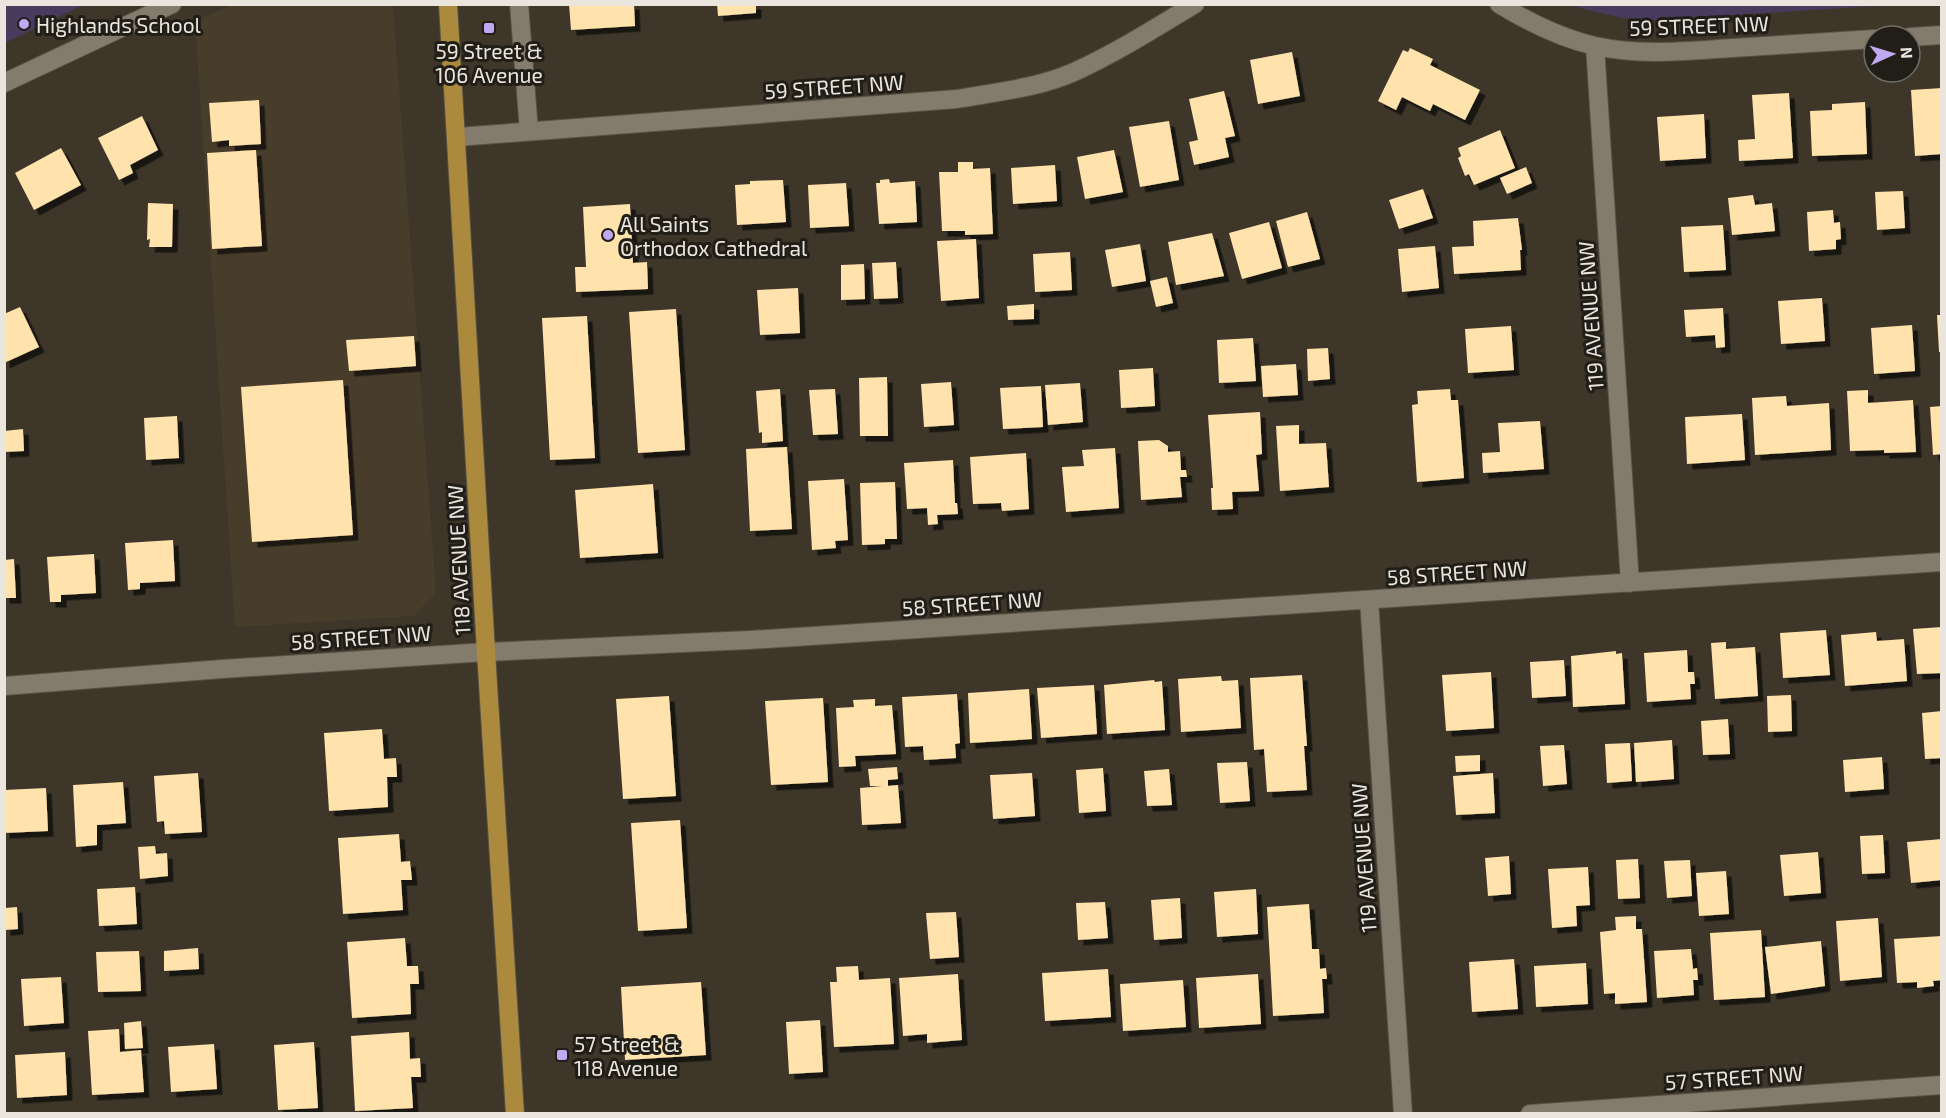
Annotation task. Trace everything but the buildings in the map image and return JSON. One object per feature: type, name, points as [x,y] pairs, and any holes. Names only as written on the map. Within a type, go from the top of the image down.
[{"type":"main road","name":"118 AVENUE NW","points":[[448,4],[515,1113]]},
{"type":"street","points":[[4,83],[172,4]]},
{"type":"street","points":[[519,4],[529,131]]},
{"type":"street","name":"59 STREET NW","points":[[457,137],[957,99],[1023,88],[1072,73],[1132,42],[1195,4]]},
{"type":"street","name":"59 STREET NW","points":[[1499,4],[1537,27],[1563,37],[1629,52],[1673,52],[1862,40]]},
{"type":"street","points":[[1922,36],[1941,35]]},
{"type":"street","name":"119 AVENUE NW","points":[[1595,46],[1630,583]]},
{"type":"street","name":"58 STREET NW","points":[[4,686],[486,652],[749,640],[1941,562]]},
{"type":"street","name":"119 AVENUE NW","points":[[1369,600],[1403,1113]]},
{"type":"street","name":"57 STREET NW","points":[[1530,1113],[1941,1084]]},
{"type":"shaded area","name":"Highlands School","points":[[5,4],[83,4],[83,5],[5,43]]},
{"type":"shaded area","points":[[231,5],[393,5],[436,593],[414,616],[235,627],[195,21]]},
{"type":"shaded area","points":[[1568,5],[1890,5],[1658,20],[1622,18]]},
{"type":"place","name":"Highlands School","points":[[24,24]]},
{"type":"place","name":"59 Street & 106 Avenue","points":[[489,28]]},
{"type":"place","name":"All Saints Orthodox Cathedral","points":[[608,235]]},
{"type":"place","name":"57 Street & 118 Avenue","points":[[562,1055]]}]
